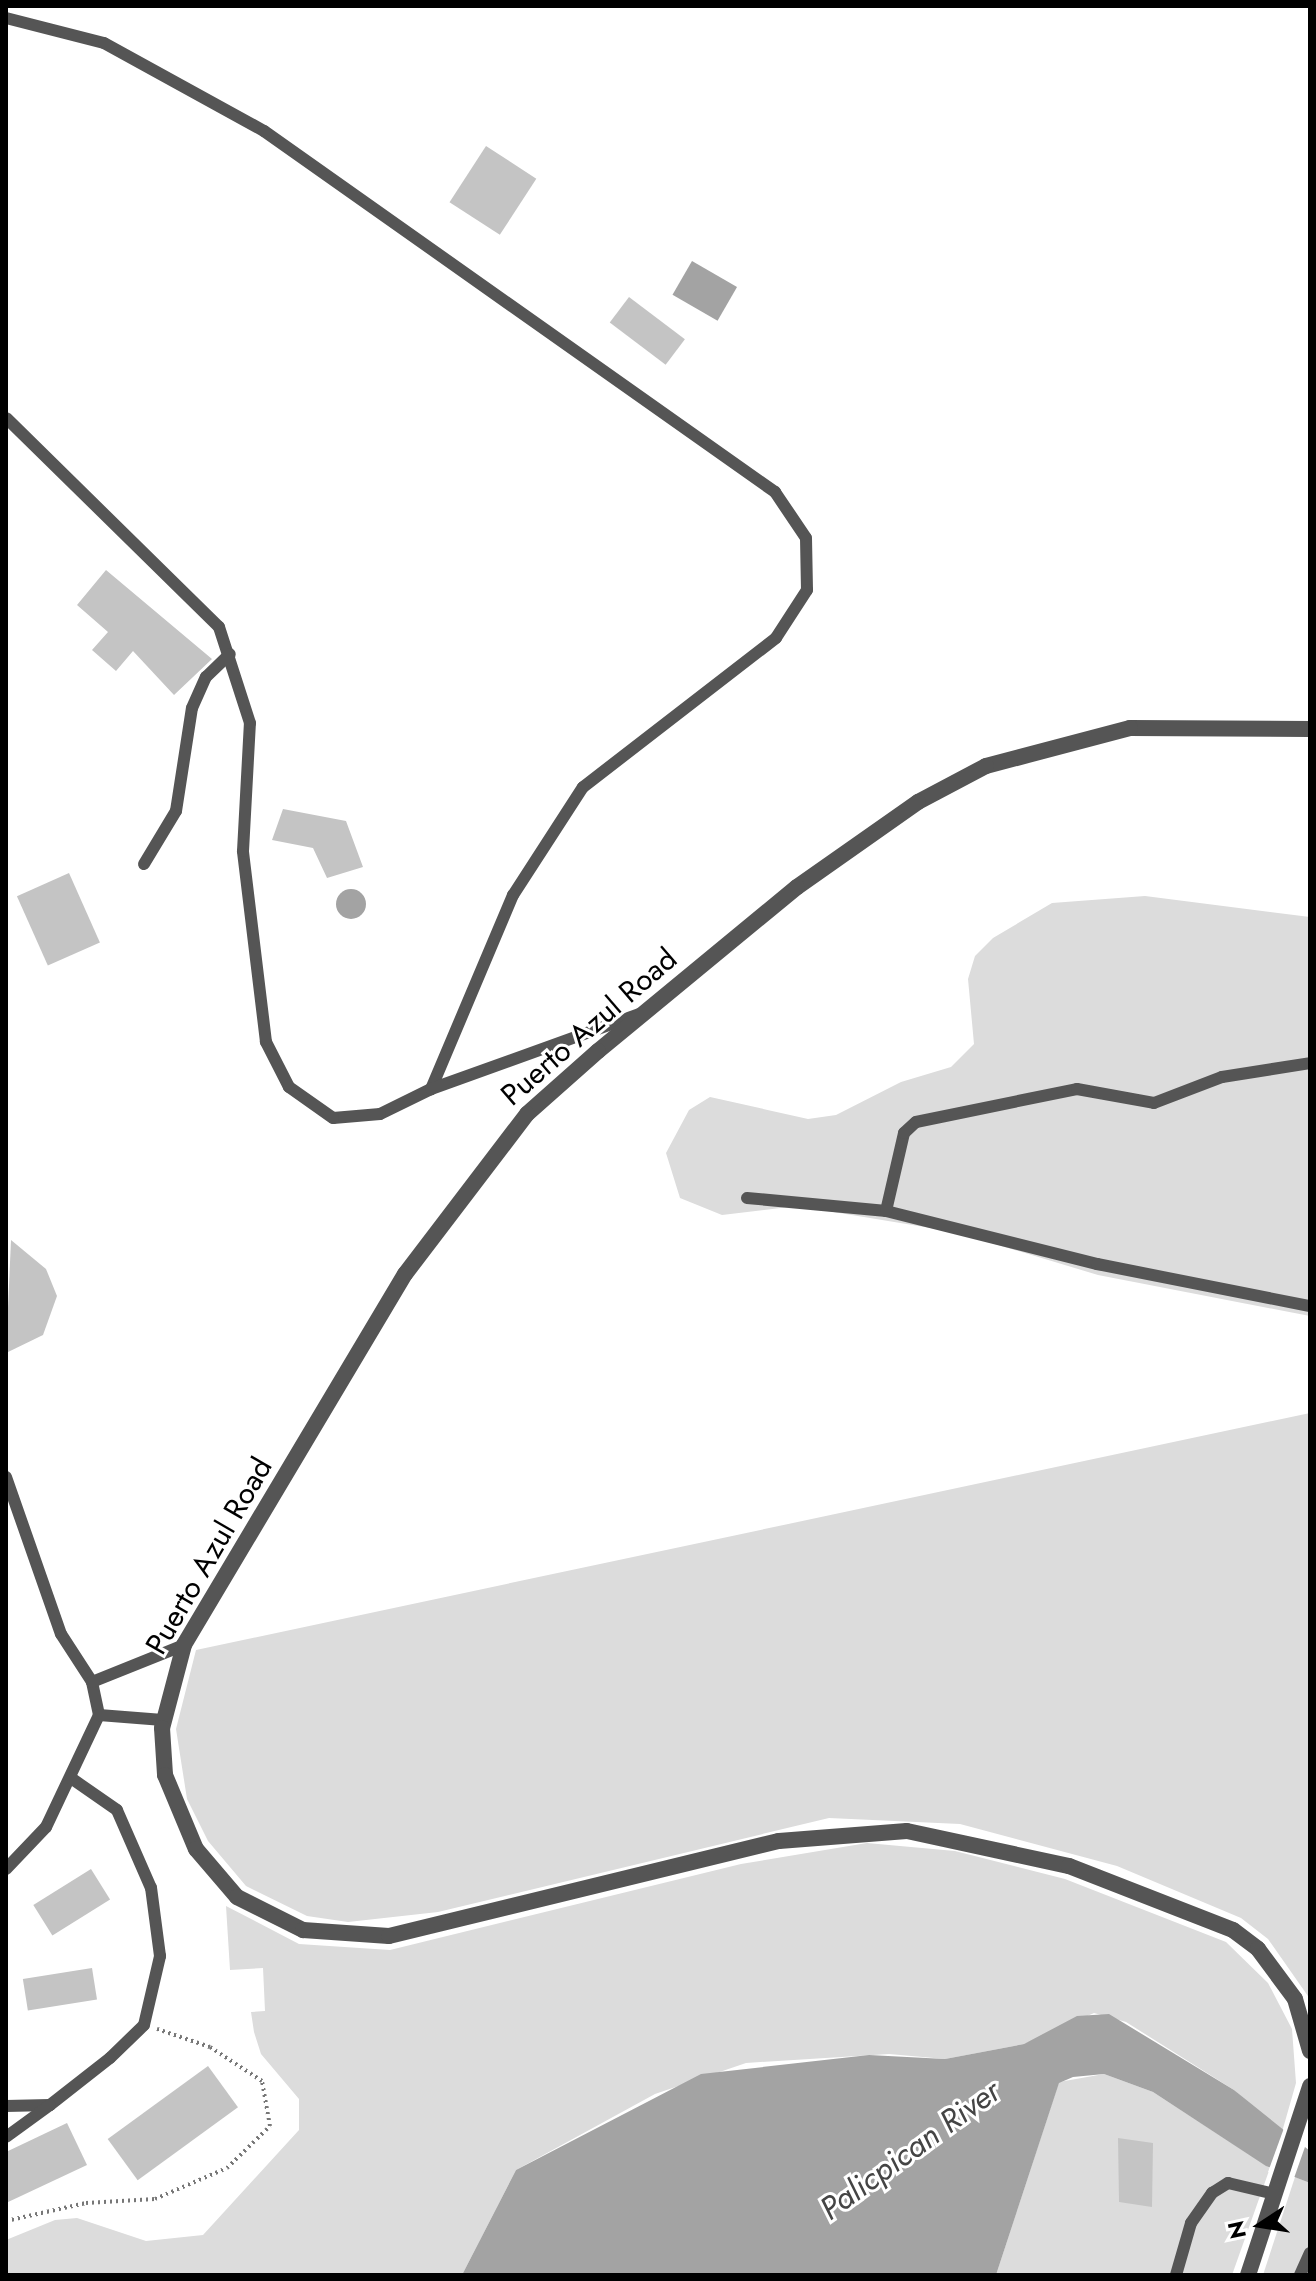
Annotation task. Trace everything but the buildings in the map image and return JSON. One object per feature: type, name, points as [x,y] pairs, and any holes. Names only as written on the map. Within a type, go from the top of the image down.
[{"type":"street","name":"Puerto Azul Road","points":[[1310,729],[1130,728],[986,766],[918,802],[797,887],[527,1114],[462,1195],[405,1274],[184,1645],[163,1720],[165,1775],[196,1849],[237,1897],[303,1930],[389,1936],[779,1841],[907,1831],[1069,1866],[1233,1930],[1258,1949],[1295,1999],[1310,2051]]},
{"type":"street","points":[[1248,2275],[1306,2111],[1310,2086]]},
{"type":"lane","points":[[6,18],[104,43],[264,131],[775,492],[806,538],[807,590],[776,638],[583,787],[513,895],[431,1089]]},
{"type":"lane","points":[[6,418],[219,627],[250,723],[243,851],[266,1042],[289,1087],[333,1118],[380,1114],[431,1089],[648,1010]]},
{"type":"lane","points":[[144,864],[176,811],[192,708],[206,677],[230,654]]},
{"type":"lane","points":[[886,1211],[904,1133],[916,1122],[1077,1089],[1154,1103],[1222,1077],[1310,1063]]},
{"type":"lane","points":[[747,1198],[886,1211],[1097,1264],[1310,1306]]},
{"type":"lane","points":[[6,1477],[61,1634],[92,1682],[99,1715],[46,1827],[6,1869]]},
{"type":"lane","points":[[92,1682],[184,1645]]},
{"type":"lane","points":[[99,1715],[163,1720]]},
{"type":"lane","points":[[6,2137],[50,2105],[144,2025],[160,1956],[151,1888],[117,1810],[71,1778]]},
{"type":"lane","points":[[6,2106],[50,2105]]},
{"type":"lane","points":[[1176,2275],[1191,2223],[1212,2193],[1228,2183],[1276,2192]]},
{"type":"lane","points":[[1300,2275],[1310,2253]]},
{"type":"path","points":[[6,2221],[86,2203],[155,2199],[227,2168],[270,2126],[262,2081],[210,2047],[144,2025]]},
{"type":"shaded area","points":[[1145,896],[1310,917],[1310,1316],[1098,1275],[955,1232],[797,1206],[722,1215],[680,1198],[666,1153],[689,1110],[710,1097],[808,1119],[836,1115],[901,1082],[951,1067],[974,1044],[968,979],[975,956],[993,938],[1052,903]]},
{"type":"shaded area","points":[[1310,1413],[1310,1999],[1268,1939],[1241,1918],[1117,1866],[960,1824],[829,1818],[438,1912],[348,1922],[307,1916],[246,1886],[208,1841],[187,1799],[176,1729],[196,1650]]},
{"type":"shaded area","points":[[867,1843],[955,1851],[1065,1879],[1226,1942],[1268,1983],[1292,2029],[1296,2083],[1282,2132],[1234,2090],[1126,2022],[1094,2013],[1024,2044],[945,2059],[889,2054],[746,2063],[655,2094],[516,2170],[462,2275],[6,2275],[6,2240],[55,2220],[77,2218],[146,2241],[203,2235],[299,2130],[299,2099],[261,2054],[254,2032],[251,2012],[265,2011],[263,1968],[230,1970],[226,1906],[299,1944],[390,1950],[741,1864]]},
{"type":"shaded area","points":[[1104,2074],[1153,2092],[1270,2168],[1232,2275],[996,2275],[1059,2082]]},
{"type":"shaded area","points":[[1295,2177],[1310,2183],[1310,2275],[1263,2275]]},
{"type":"water","points":[[692,261],[737,287],[718,321],[672,295]]},
{"type":"water","points":[[351,889],[357,890],[365,898],[365,910],[357,918],[351,919],[345,918],[337,910],[336,904],[337,898],[345,890]]},
{"type":"water","name":"Palicpican River","points":[[1109,2014],[1234,2090],[1310,2151],[1310,2183],[1266,2166],[1153,2092],[1104,2074],[1073,2077],[1059,2083],[996,2275],[462,2275],[516,2170],[701,2074],[869,2055],[945,2059],[1024,2044],[1077,2016]]},
{"type":"pier","points":[[1284,2128],[1306,2144],[1293,2181],[1268,2172]]}]
